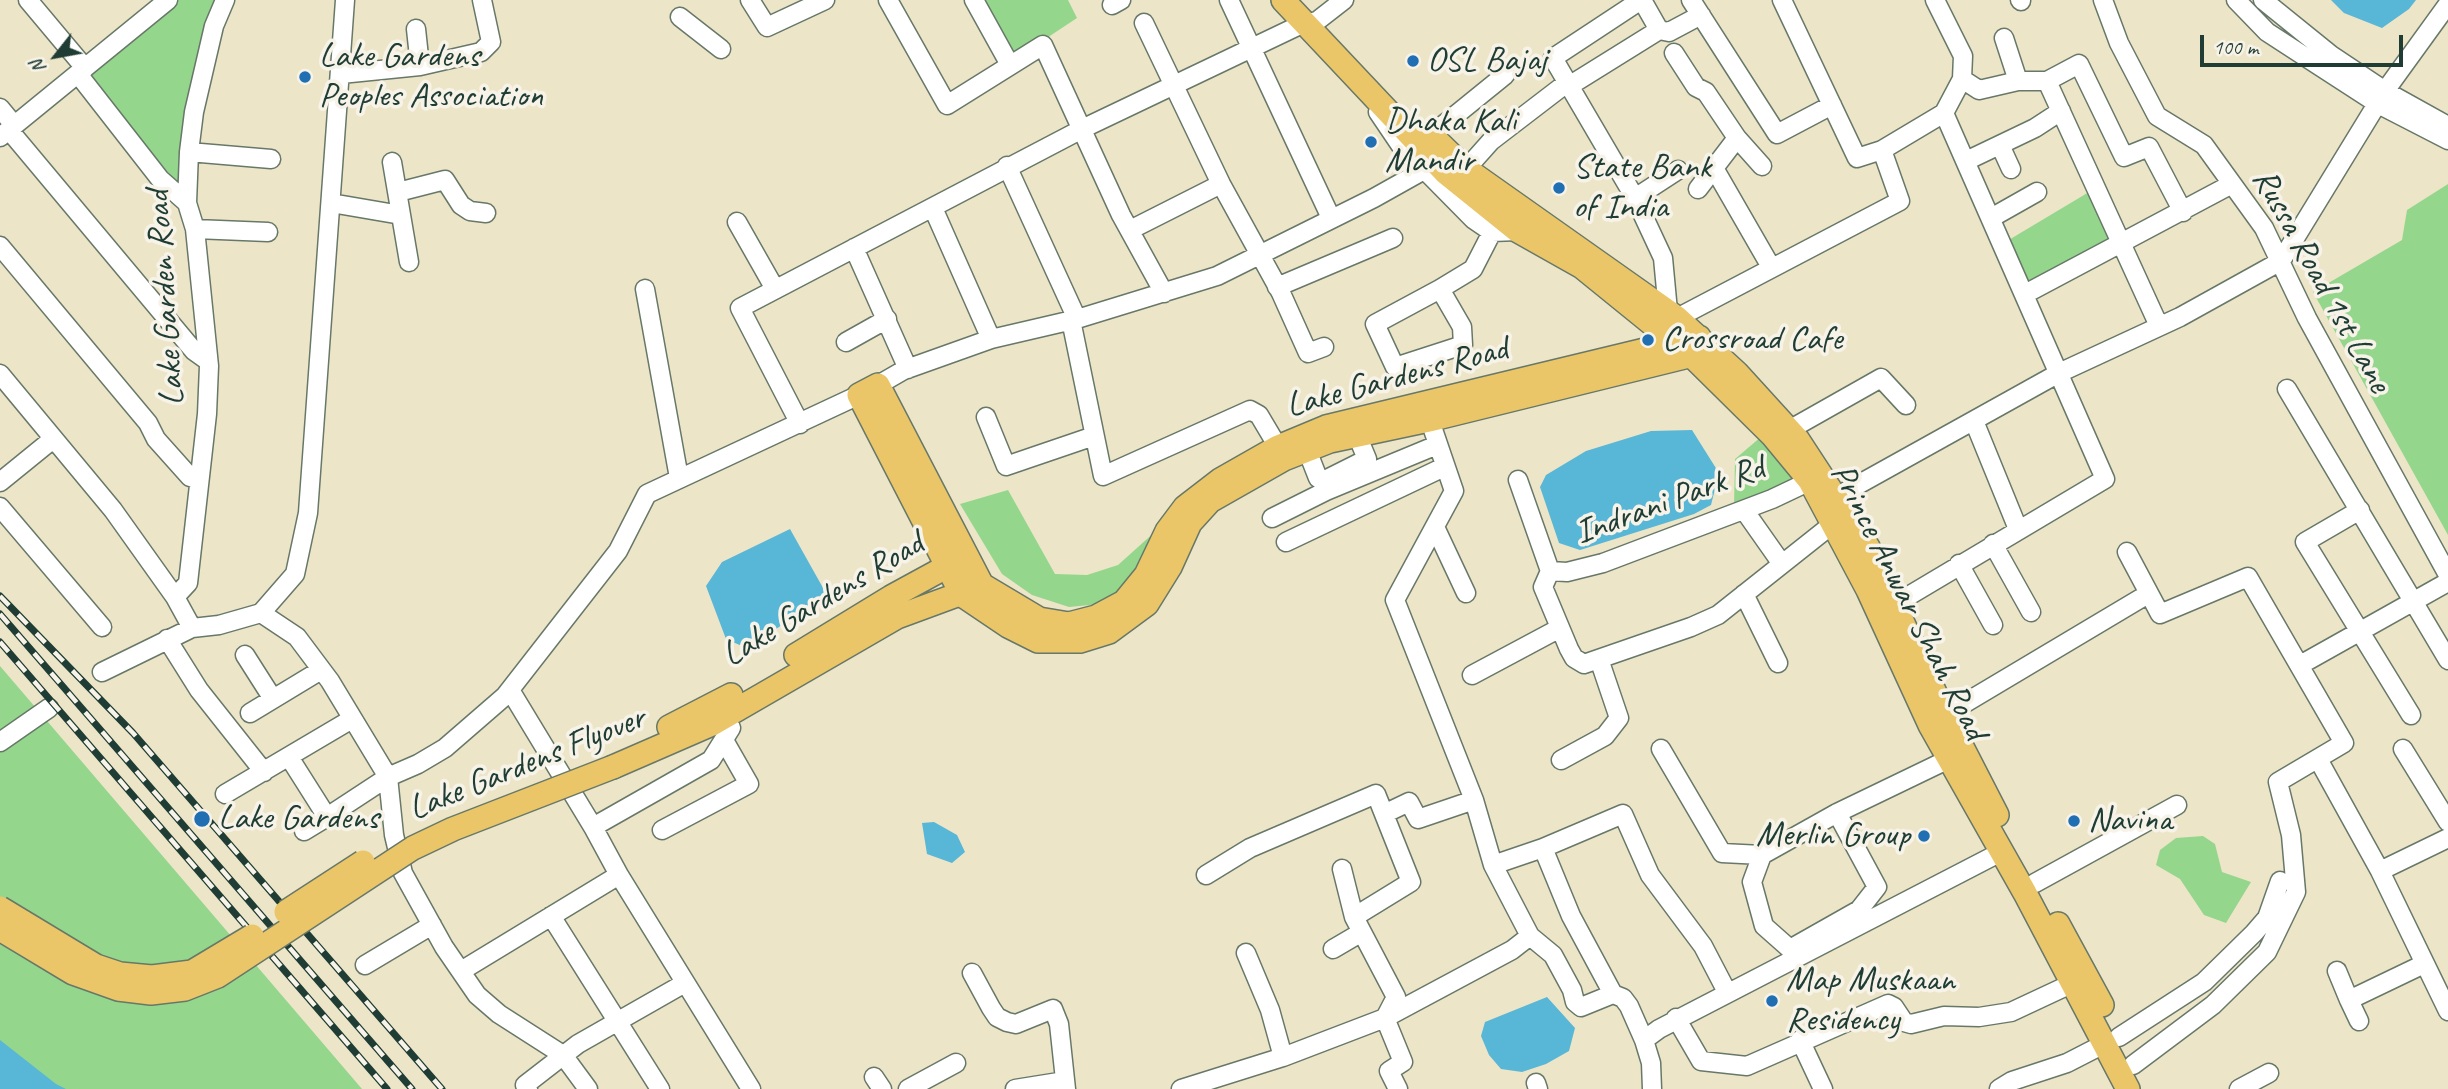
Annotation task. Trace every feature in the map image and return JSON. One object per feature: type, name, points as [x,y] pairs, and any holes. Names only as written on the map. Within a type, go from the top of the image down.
[{"type":"main road","name":"Prince Anwar Shah Road","points":[[1283,0],[1466,169],[1673,315],[1695,347],[1810,481],[2035,883],[2112,1040],[2128,1089]]},
{"type":"main road","name":"Prince Anwar Shah Road","points":[[1301,0],[1310,23],[1363,85],[1446,173],[1518,231],[1582,268],[1695,347],[1789,430],[1868,547],[1895,604],[1938,713],[1949,759],[2073,983],[2112,1040],[2133,1065],[2144,1089]]},
{"type":"main road","name":"Lake Gardens Road","points":[[972,590],[1015,630],[1038,641],[1080,641],[1109,632],[1147,604],[1170,567],[1190,523],[1210,501],[1250,477],[1307,450],[1426,412],[1695,347]]},
{"type":"main road","points":[[868,390],[972,590]]},
{"type":"main road","name":"Lake Gardens Road","points":[[719,726],[886,622],[972,590],[1038,619],[1069,624],[1096,617],[1124,602],[1139,584],[1167,531],[1185,507],[1220,480],[1278,447],[1326,427],[1426,412]]},
{"type":"main road","name":"Lake Gardens Road","points":[[719,726],[891,597],[956,562]]},
{"type":"main road","name":"Lake Gardens Flyover","points":[[0,908],[96,966],[120,974],[152,977],[192,972],[397,842],[459,810],[719,726]]},
{"type":"main road","name":"Lake Gardens Flyover","points":[[0,929],[73,973],[118,989],[151,993],[185,989],[218,976],[413,848],[609,760]]},
{"type":"street","points":[[28,0],[160,178],[187,203]]},
{"type":"street","name":"Lake Garden Road","points":[[175,597],[188,583],[208,414],[208,361],[195,229],[187,203],[189,152],[194,112],[208,50],[225,0]]},
{"type":"street","points":[[102,672],[192,628],[219,625],[261,613],[295,574],[308,513],[345,0]]},
{"type":"street","points":[[341,74],[420,66],[481,52],[491,42],[482,0]]},
{"type":"street","points":[[750,0],[767,27],[825,0]]},
{"type":"street","points":[[888,0],[947,105],[1043,45],[1084,128],[1129,230],[1164,293]]},
{"type":"street","points":[[974,0],[1010,65]]},
{"type":"street","points":[[1228,0],[1254,49],[1331,218]]},
{"type":"street","points":[[800,424],[740,308],[933,208],[1007,166],[1310,23],[1343,0]]},
{"type":"street","points":[[1659,30],[1641,0],[1553,58],[1635,198],[1663,258],[1673,315],[1900,201],[1882,150]]},
{"type":"street","points":[[1782,0],[1857,158],[1882,150],[1944,113],[1962,79],[1963,56],[1935,0]]},
{"type":"street","name":"Russa Road 1st Lane","points":[[2103,0],[2119,43],[2157,116],[2204,145],[2264,228],[2307,318],[2448,575]]},
{"type":"street","points":[[2235,0],[2267,32],[2382,98],[2448,140]]},
{"type":"street","points":[[2263,0],[2382,98],[2448,126]]},
{"type":"street","points":[[8,131],[160,2]]},
{"type":"street","points":[[1836,497],[2059,373],[2228,293],[2281,261],[2382,98],[2448,4]]},
{"type":"street","points":[[1466,169],[1492,141],[1569,84],[1659,30],[1669,32],[1696,7],[1777,134]]},
{"type":"street","points":[[680,17],[721,49]]},
{"type":"street","points":[[1144,23],[1308,353],[1324,347]]},
{"type":"street","points":[[415,29],[420,66]]},
{"type":"street","points":[[2004,38],[2018,81]]},
{"type":"street","points":[[1674,53],[1696,87],[1706,92],[1762,166]]},
{"type":"street","points":[[1962,79],[1979,90],[2018,81],[2047,81],[2079,64],[2124,157],[2148,147],[2183,212]]},
{"type":"street","points":[[1431,135],[1505,75]]},
{"type":"street","points":[[2047,81],[2159,326]]},
{"type":"street","points":[[1363,85],[1401,146],[1473,219],[1492,232],[1518,231]]},
{"type":"street","points":[[1698,189],[1714,168],[1743,144],[1777,134],[1832,105]]},
{"type":"street","points":[[0,108],[8,131],[194,351],[208,361]]},
{"type":"street","points":[[1966,161],[2062,111]]},
{"type":"street","points":[[1895,604],[2105,479],[1944,113]]},
{"type":"street","points":[[2000,145],[2011,169]]},
{"type":"street","points":[[189,152],[271,159]]},
{"type":"street","points":[[392,162],[409,262]]},
{"type":"street","points":[[1007,166],[1074,319],[1102,476],[1250,410],[1259,415],[1278,447]]},
{"type":"street","points":[[1714,168],[1770,268]]},
{"type":"street","points":[[304,831],[388,777],[445,748],[510,690],[618,551],[647,494],[800,424],[908,369],[992,339],[1074,319],[1217,276],[1424,170]]},
{"type":"street","points":[[1635,198],[1678,170]]},
{"type":"street","points":[[398,192],[445,180],[461,205],[470,211],[485,213]]},
{"type":"street","points":[[1129,230],[1222,184]]},
{"type":"street","points":[[2025,294],[2232,184]]},
{"type":"street","points":[[1991,218],[2037,192]]},
{"type":"street","points":[[331,202],[401,215]]},
{"type":"street","points":[[933,208],[992,339]]},
{"type":"street","points":[[737,222],[775,289]]},
{"type":"street","points":[[195,229],[268,232]]},
{"type":"street","points":[[1440,289],[1462,327],[1463,345],[1395,367],[1375,324],[1473,269],[1492,232]]},
{"type":"street","points":[[1277,286],[1393,238]]},
{"type":"street","points":[[0,246],[148,423],[156,439],[190,477],[199,479]]},
{"type":"street","points":[[854,248],[908,369]]},
{"type":"street","points":[[645,289],[679,478]]},
{"type":"street","points":[[846,342],[887,319]]},
{"type":"street","points":[[0,374],[113,510],[175,597],[192,628]]},
{"type":"street","points":[[1789,430],[1881,378],[1906,405]]},
{"type":"street","points":[[2287,389],[2448,660]]},
{"type":"street","points":[[1426,412],[1454,491],[1395,600],[1474,800],[1493,865],[1530,936],[1553,955],[1575,1002],[1581,1007],[1613,994]]},
{"type":"street","points":[[986,417],[1006,466],[1094,436]]},
{"type":"street","points":[[1973,421],[2018,529]]},
{"type":"street","points":[[1307,450],[1318,478],[1323,481],[1367,458],[1357,435]]},
{"type":"street","points":[[0,482],[53,439]]},
{"type":"street","points":[[1272,518],[1326,491],[1437,445]]},
{"type":"street","points":[[1286,542],[1444,467]]},
{"type":"street","points":[[1518,480],[1550,571],[1543,587],[1574,658],[1584,664],[1718,615],[1834,523]]},
{"type":"street","name":"Indrani Park Rd","points":[[1550,571],[1567,572],[1602,563],[1744,510],[1810,481]]},
{"type":"street","points":[[0,507],[103,627]]},
{"type":"street","points":[[1744,510],[1782,565]]},
{"type":"street","points":[[2360,510],[2305,542],[2411,715]]},
{"type":"street","points":[[1435,527],[1466,593]]},
{"type":"street","points":[[1993,544],[2031,612]]},
{"type":"street","points":[[2127,552],[2160,614],[2248,577],[2344,738],[2340,747],[2278,782],[2291,835],[2296,892],[2267,952],[2213,1005],[2133,1065]]},
{"type":"street","points":[[1959,564],[1993,625]]},
{"type":"street","points":[[2300,665],[2448,582]]},
{"type":"street","points":[[1744,594],[1778,663]]},
{"type":"street","points":[[1938,713],[2148,594]]},
{"type":"street","points":[[261,613],[297,637],[321,670],[388,777],[394,835],[403,873],[432,925],[477,995],[499,1014],[563,1055],[588,1089]]},
{"type":"street","points":[[1472,674],[1560,628]]},
{"type":"street","points":[[167,639],[199,690],[264,772]]},
{"type":"street","points":[[245,655],[274,699]]},
{"type":"street","points":[[1561,761],[1605,736],[1619,718],[1599,659]]},
{"type":"street","points":[[250,713],[321,670]]},
{"type":"street","points":[[510,690],[619,875],[751,1089]]},
{"type":"street","points":[[0,742],[49,708]]},
{"type":"street","points":[[225,794],[352,719]]},
{"type":"street","points":[[593,827],[711,760],[719,726]]},
{"type":"street","points":[[662,831],[749,784],[719,726]]},
{"type":"street","points":[[2403,748],[2448,822]]},
{"type":"street","points":[[1661,749],[1722,853],[1762,855],[1837,813],[1949,759]]},
{"type":"street","points":[[289,757],[327,817]]},
{"type":"street","points":[[2318,759],[2380,871],[2448,1010]]},
{"type":"street","points":[[1206,875],[1250,848],[1376,794],[1386,813],[1411,882],[1333,949]]},
{"type":"street","points":[[1386,813],[1409,802],[1418,818],[1474,800]]},
{"type":"street","points":[[2035,883],[2177,805]]},
{"type":"street","points":[[1762,855],[1752,882],[1764,926],[1790,949],[1859,910],[1877,887],[1837,813]]},
{"type":"street","points":[[1493,865],[1543,848],[1623,814],[1650,875],[1703,946],[1727,992]]},
{"type":"street","points":[[2380,871],[2448,838]]},
{"type":"street","points":[[1543,848],[1571,916],[1613,994],[1623,998],[1644,1040],[1651,1063],[1652,1089]]},
{"type":"street","points":[[1644,1040],[1676,1018],[2001,852]]},
{"type":"street","points":[[1342,869],[1358,925],[1396,997],[1385,1018],[1403,1062],[1389,1071],[1398,1089]]},
{"type":"street","points":[[461,971],[619,875]]},
{"type":"street","points":[[1999,1089],[2012,1081],[2067,1063],[2112,1040],[2204,982],[2267,918],[2280,881]]},
{"type":"street","points":[[551,916],[660,1089]]},
{"type":"street","points":[[365,965],[432,925]]},
{"type":"street","points":[[1192,1088],[1385,1018],[1512,950],[1530,936]]},
{"type":"street","points":[[1246,953],[1270,1010],[1283,1057]]},
{"type":"street","points":[[2349,1000],[2424,964]]},
{"type":"street","points":[[2337,971],[2359,1021]]},
{"type":"street","points":[[972,973],[997,1017],[1016,1024],[1053,1009],[1059,1024],[1065,1085],[1015,1089]]},
{"type":"street","points":[[528,1089],[525,1085],[563,1055],[617,1020],[685,983]]},
{"type":"street","points":[[1676,1018],[1701,1061],[1747,1066],[1800,1040],[1888,1004],[1894,1007],[1904,1023],[1911,1024],[1944,1016],[1979,1017],[2011,1012],[2073,983]]},
{"type":"street","points":[[1800,1040],[1823,1089]]},
{"type":"street","points":[[908,1089],[956,1063]]},
{"type":"street","points":[[2239,1089],[2269,1073]]},
{"type":"green space","points":[[179,0],[219,0],[187,191],[177,183],[84,73]]},
{"type":"green space","points":[[978,0],[1068,0],[1077,18],[1012,61]]},
{"type":"green space","points":[[2448,184],[2448,535],[2313,292],[2402,240],[2407,210]]},
{"type":"green space","points":[[2094,189],[2118,242],[2026,290],[2007,241]]},
{"type":"green space","points":[[1762,436],[1802,480],[1734,506],[1735,459]]},
{"type":"green space","points":[[1008,490],[1055,574],[1087,575],[1118,565],[1157,530],[1129,592],[1100,604],[1069,607],[1032,595],[1002,574],[960,504]]},
{"type":"green space","points":[[0,666],[362,1089],[0,1089]]},
{"type":"green space","points":[[2203,836],[2215,844],[2222,872],[2251,882],[2226,923],[2204,915],[2180,879],[2156,865],[2160,850],[2176,838]]},
{"type":"water","points":[[2331,0],[2416,0],[2409,9],[2382,28],[2344,13]]},
{"type":"water","points":[[1692,430],[1719,473],[1711,505],[1694,514],[1580,550],[1559,543],[1540,487],[1546,475],[1586,451],[1651,431]]},
{"type":"water","points":[[790,529],[827,595],[773,631],[742,646],[726,639],[706,586],[722,562]]},
{"type":"water","points":[[934,822],[957,835],[965,852],[952,863],[927,854],[922,823]]},
{"type":"water","points":[[1547,997],[1575,1028],[1569,1051],[1546,1064],[1522,1072],[1501,1069],[1489,1055],[1481,1036],[1485,1022]]},
{"type":"water","points":[[0,1040],[56,1084],[66,1089],[0,1089]]},
{"type":"railway","points":[[0,596],[133,733],[442,1089]]},
{"type":"railway","points":[[0,614],[412,1089]]},
{"type":"railway","points":[[0,642],[387,1089]]},
{"type":"place","name":"OSL Bajaj","points":[[1413,61]]},
{"type":"place","name":"Lake Gardens Peoples Association","points":[[305,77]]},
{"type":"place","name":"Dhaka Kali Mandir","points":[[1371,142]]},
{"type":"place","name":"State Bank of India","points":[[1559,188]]},
{"type":"place","name":"Crossroad Cafe","points":[[1648,340]]},
{"type":"place","name":"Lake Gardens","points":[[202,819]]},
{"type":"place","name":"Navina","points":[[2074,821]]},
{"type":"place","name":"Merlin Group","points":[[1924,836]]},
{"type":"place","name":"Map Muskaan Residency","points":[[1772,1001]]}]
